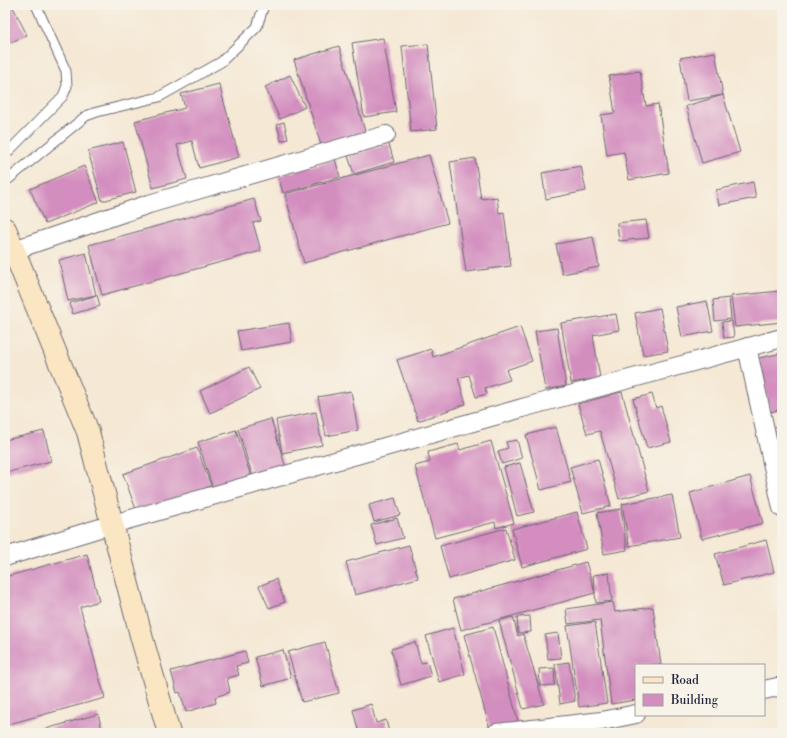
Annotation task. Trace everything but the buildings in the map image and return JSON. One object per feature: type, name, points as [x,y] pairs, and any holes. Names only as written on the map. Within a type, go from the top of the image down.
[{"type":"street","points":[[14,250],[149,204],[386,135]]},
{"type":"street","points":[[5,229],[88,432],[142,640],[169,733]]},
{"type":"street","points":[[5,557],[113,524],[533,405],[782,338]]},
{"type":"street","points":[[747,347],[782,508]]},
{"type":"street","points":[[765,690],[782,686]]},
{"type":"street","points":[[496,733],[602,721],[635,714]]},
{"type":"lane","points":[[5,155],[63,96],[67,86],[66,71],[36,5]]},
{"type":"lane","points":[[5,182],[86,116],[159,96],[221,62],[256,27],[264,5]]}]
